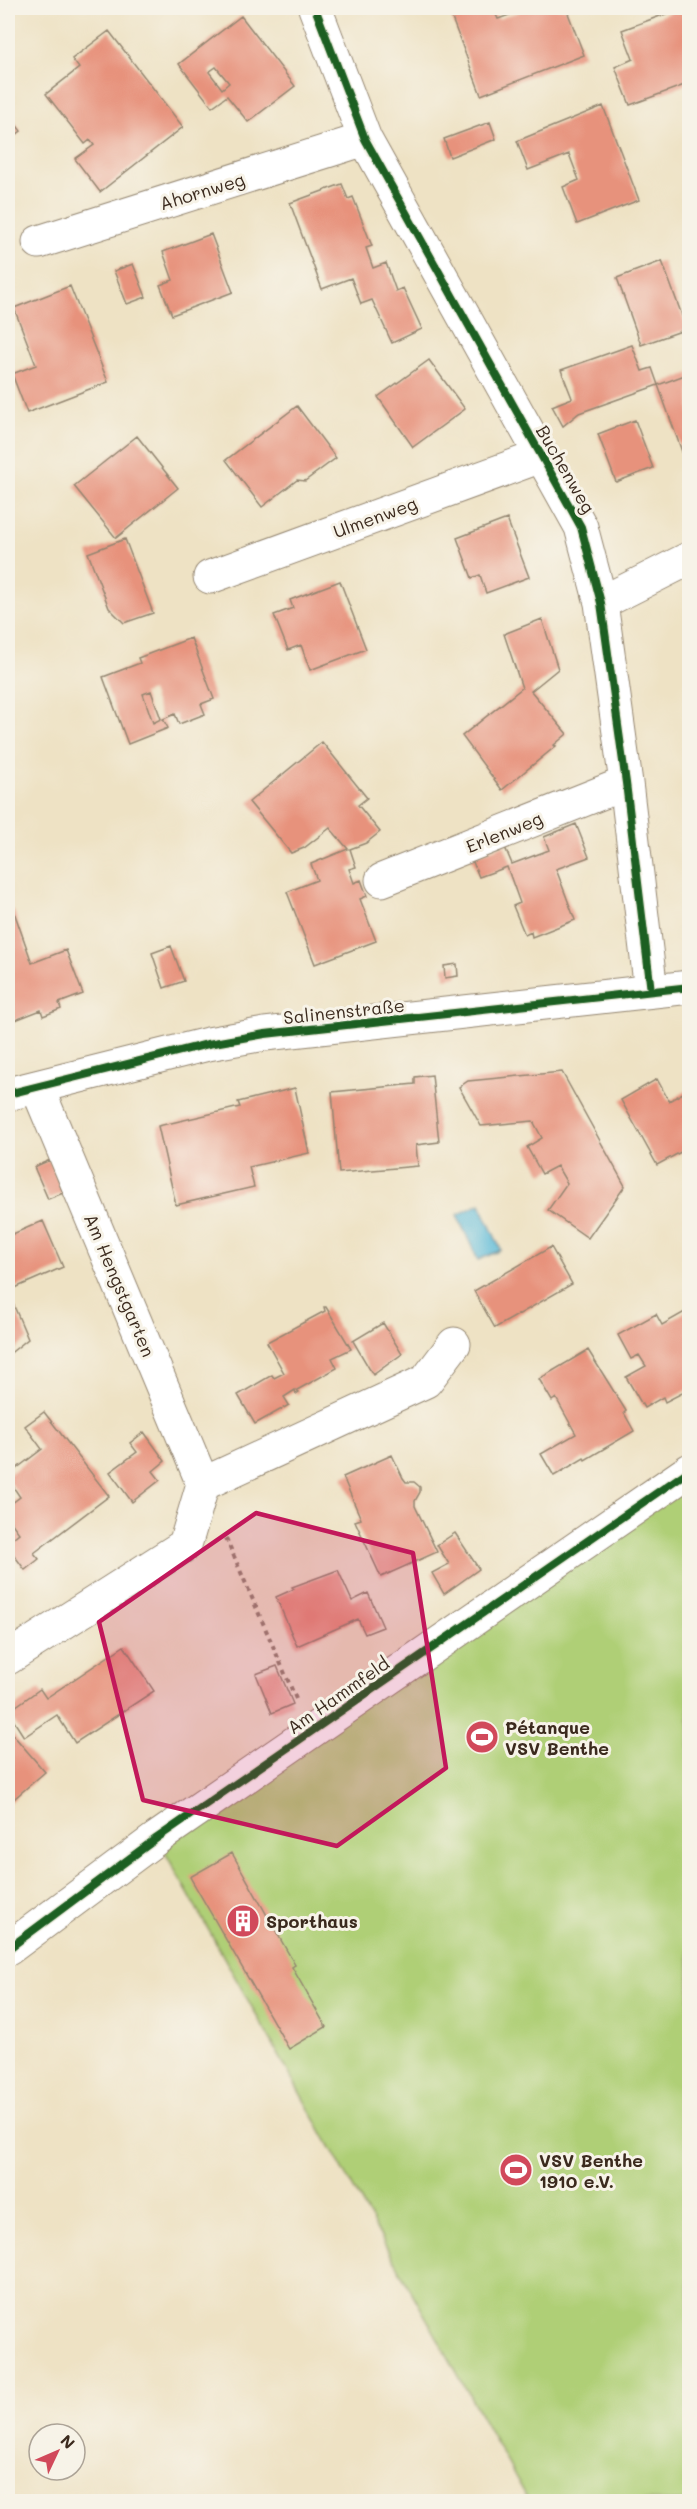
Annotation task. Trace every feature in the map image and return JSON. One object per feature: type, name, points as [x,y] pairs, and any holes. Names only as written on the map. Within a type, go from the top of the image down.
[{"type":"street","name":"Buchenweg","points":[[315,8],[365,140],[581,527],[601,603],[627,783],[651,991]]},
{"type":"street","name":"Ahornweg","points":[[39,242],[365,140]]},
{"type":"street","name":"Ulmenweg","points":[[210,577],[541,456]]},
{"type":"street","points":[[601,603],[690,558]]},
{"type":"street","name":"Erlenweg","points":[[382,880],[627,783]]},
{"type":"street","name":"Salinenstraße","points":[[22,1090],[208,1044],[265,1034],[690,987]]},
{"type":"street","name":"Am Hengstgarten","points":[[22,1090],[203,1484]]},
{"type":"street","points":[[8,1658],[185,1545],[203,1484],[426,1381],[454,1344]]},
{"type":"street","name":"Am Hammfeld","points":[[8,1949],[158,1838],[690,1470]]},
{"type":"path","points":[[203,1484],[310,1733]]},
{"type":"highlighted area","points":[[256,1513],[413,1553],[446,1768],[337,1846],[143,1800],[99,1622]]},
{"type":"green space","name":"VSV Benthe 1910 e.V.","points":[[689,1470],[689,2501],[529,2501],[157,1838]]},
{"type":"water","points":[[480,1204],[501,1250],[478,1260],[457,1215]]},
{"type":"building","points":[[448,8],[465,8],[467,14],[483,8],[493,8],[498,19],[529,8],[566,8],[584,55],[481,95]]},
{"type":"building","points":[[669,8],[690,8],[690,83],[630,105],[615,67],[633,59],[622,30],[671,12]]},
{"type":"building","points":[[241,16],[295,86],[248,122],[227,96],[212,107],[179,64]],"holes":[[[216,67],[229,83],[222,89],[209,72]]]},
{"type":"building","points":[[109,31],[183,127],[100,192],[75,159],[94,145],[90,140],[85,144],[46,94],[79,68],[72,59]]},
{"type":"building","points":[[603,106],[639,200],[577,224],[563,187],[579,180],[569,154],[528,170],[517,141]]},
{"type":"building","points":[[8,114],[21,131],[8,141]]},
{"type":"building","points":[[490,122],[496,139],[450,157],[444,139]]},
{"type":"building","points":[[342,184],[348,199],[353,197],[372,246],[366,248],[373,268],[386,263],[396,291],[403,288],[422,329],[392,343],[372,300],[361,304],[351,278],[322,289],[290,203]]},
{"type":"building","points":[[211,234],[233,292],[172,315],[160,285],[173,280],[163,252]]},
{"type":"building","points":[[662,261],[687,329],[641,345],[617,278]]},
{"type":"building","points":[[133,264],[146,297],[127,304],[114,271]]},
{"type":"building","points":[[70,286],[108,382],[27,413],[12,374],[36,365],[14,308]]},
{"type":"building","points":[[632,345],[642,371],[652,368],[658,385],[579,413],[563,426],[552,406],[572,398],[561,370]]},
{"type":"building","points":[[429,360],[465,409],[413,447],[378,397]]},
{"type":"building","points":[[690,373],[690,471],[689,471],[658,385]]},
{"type":"building","points":[[297,406],[336,458],[305,481],[297,480],[262,507],[226,460]]},
{"type":"building","points":[[635,420],[653,468],[616,482],[598,434]]},
{"type":"building","points":[[137,436],[178,488],[116,538],[74,486]]},
{"type":"building","points":[[507,519],[529,577],[486,593],[480,575],[472,578],[457,538]]},
{"type":"building","points":[[125,539],[153,613],[124,623],[109,608],[88,553]]},
{"type":"building","points":[[340,581],[366,649],[310,670],[301,645],[288,650],[274,615],[293,608],[290,600]]},
{"type":"building","points":[[542,619],[558,669],[531,691],[567,734],[554,745],[556,746],[502,790],[462,736],[522,688],[504,634]]},
{"type":"building","points":[[191,638],[214,699],[201,704],[205,714],[179,724],[175,714],[163,719],[168,728],[128,744],[103,677],[140,663],[138,658]],"holes":[[[151,691],[161,719],[153,723],[143,694]]]},
{"type":"building","points":[[322,742],[367,798],[358,805],[380,832],[366,843],[350,849],[356,867],[349,869],[354,883],[361,880],[367,896],[360,899],[376,941],[315,964],[287,892],[317,880],[311,864],[348,849],[330,828],[304,848],[291,853],[249,802]]},
{"type":"building","points":[[576,824],[589,857],[556,869],[575,920],[532,937],[531,932],[525,935],[513,906],[520,903],[507,867],[479,877],[471,857],[504,845],[512,864],[549,850],[544,837]]},
{"type":"building","points":[[13,909],[32,963],[66,950],[83,994],[59,1003],[61,1009],[43,1016],[41,1010],[8,1023],[8,911]]},
{"type":"building","points":[[171,946],[184,981],[164,988],[152,953]]},
{"type":"building","points":[[457,964],[458,976],[445,978],[444,966]]},
{"type":"building","points":[[562,1072],[625,1186],[588,1238],[548,1210],[567,1183],[557,1166],[542,1174],[527,1147],[542,1138],[533,1121],[481,1126],[459,1087],[468,1081]]},
{"type":"building","points":[[432,1075],[439,1142],[416,1145],[418,1166],[339,1173],[332,1092],[415,1084],[415,1077]]},
{"type":"building","points":[[657,1079],[669,1101],[690,1089],[690,1147],[657,1165],[621,1100]]},
{"type":"building","points":[[295,1088],[309,1153],[249,1167],[254,1187],[176,1205],[158,1126],[240,1107],[238,1102]]},
{"type":"building","points":[[50,1160],[63,1193],[48,1199],[34,1167]]},
{"type":"building","points":[[43,1221],[63,1267],[8,1291],[8,1236]]},
{"type":"building","points":[[551,1247],[572,1284],[495,1328],[474,1291]]},
{"type":"building","points":[[14,1306],[28,1339],[8,1355],[8,1308]]},
{"type":"building","points":[[324,1307],[351,1349],[332,1358],[337,1368],[297,1390],[299,1392],[296,1394],[295,1390],[284,1397],[289,1405],[255,1424],[238,1395],[272,1375],[274,1378],[284,1373],[267,1342],[325,1311]]},
{"type":"building","points":[[690,1309],[690,1389],[665,1402],[663,1397],[644,1408],[626,1377],[646,1366],[639,1355],[631,1359],[618,1335],[656,1314],[662,1325]]},
{"type":"building","points":[[383,1323],[402,1354],[373,1375],[353,1341]]},
{"type":"building","points":[[588,1350],[626,1411],[624,1413],[634,1431],[554,1476],[541,1454],[576,1434],[556,1398],[552,1401],[539,1379]]},
{"type":"building","points":[[44,1412],[109,1496],[34,1553],[39,1559],[25,1570],[8,1547],[8,1542],[19,1533],[8,1518],[8,1506],[20,1497],[8,1479],[8,1475],[42,1449],[25,1426]]},
{"type":"building","points":[[144,1432],[165,1461],[153,1471],[160,1480],[132,1502],[110,1472],[137,1452],[130,1443]]},
{"type":"building","points":[[392,1455],[406,1482],[414,1482],[420,1487],[415,1506],[437,1552],[381,1577],[355,1521],[361,1519],[343,1477]]},
{"type":"building","points":[[455,1533],[479,1569],[444,1594],[432,1573],[449,1564],[437,1545]]},
{"type":"building","points":[[338,1570],[352,1601],[368,1593],[383,1627],[365,1634],[358,1619],[297,1646],[276,1597],[294,1589],[292,1587]]},
{"type":"building","points":[[124,1646],[154,1691],[75,1743],[57,1715],[24,1737],[8,1712],[40,1689],[46,1698]]},
{"type":"building","points":[[277,1666],[293,1704],[272,1713],[256,1674]]},
{"type":"building","points":[[8,1729],[45,1772],[8,1804]]},
{"type":"building","name":"Sporthaus","points":[[232,1853],[295,1965],[292,1967],[326,2027],[289,2049],[190,1877]]},
{"type":"cycle path","points":[[315,8],[365,139],[581,527],[601,603],[651,991]]},
{"type":"cycle path","points":[[8,1094],[208,1044],[265,1034],[690,987]]},
{"type":"cycle path","points":[[8,1949],[157,1838],[690,1470]]},
{"type":"place","name":"Pétanque VSV Benthe","points":[[482,1737]]},
{"type":"place","name":"Sporthaus","points":[[243,1921]]},
{"type":"place","name":"VSV Benthe 1910 e.V.","points":[[516,2170]]}]
